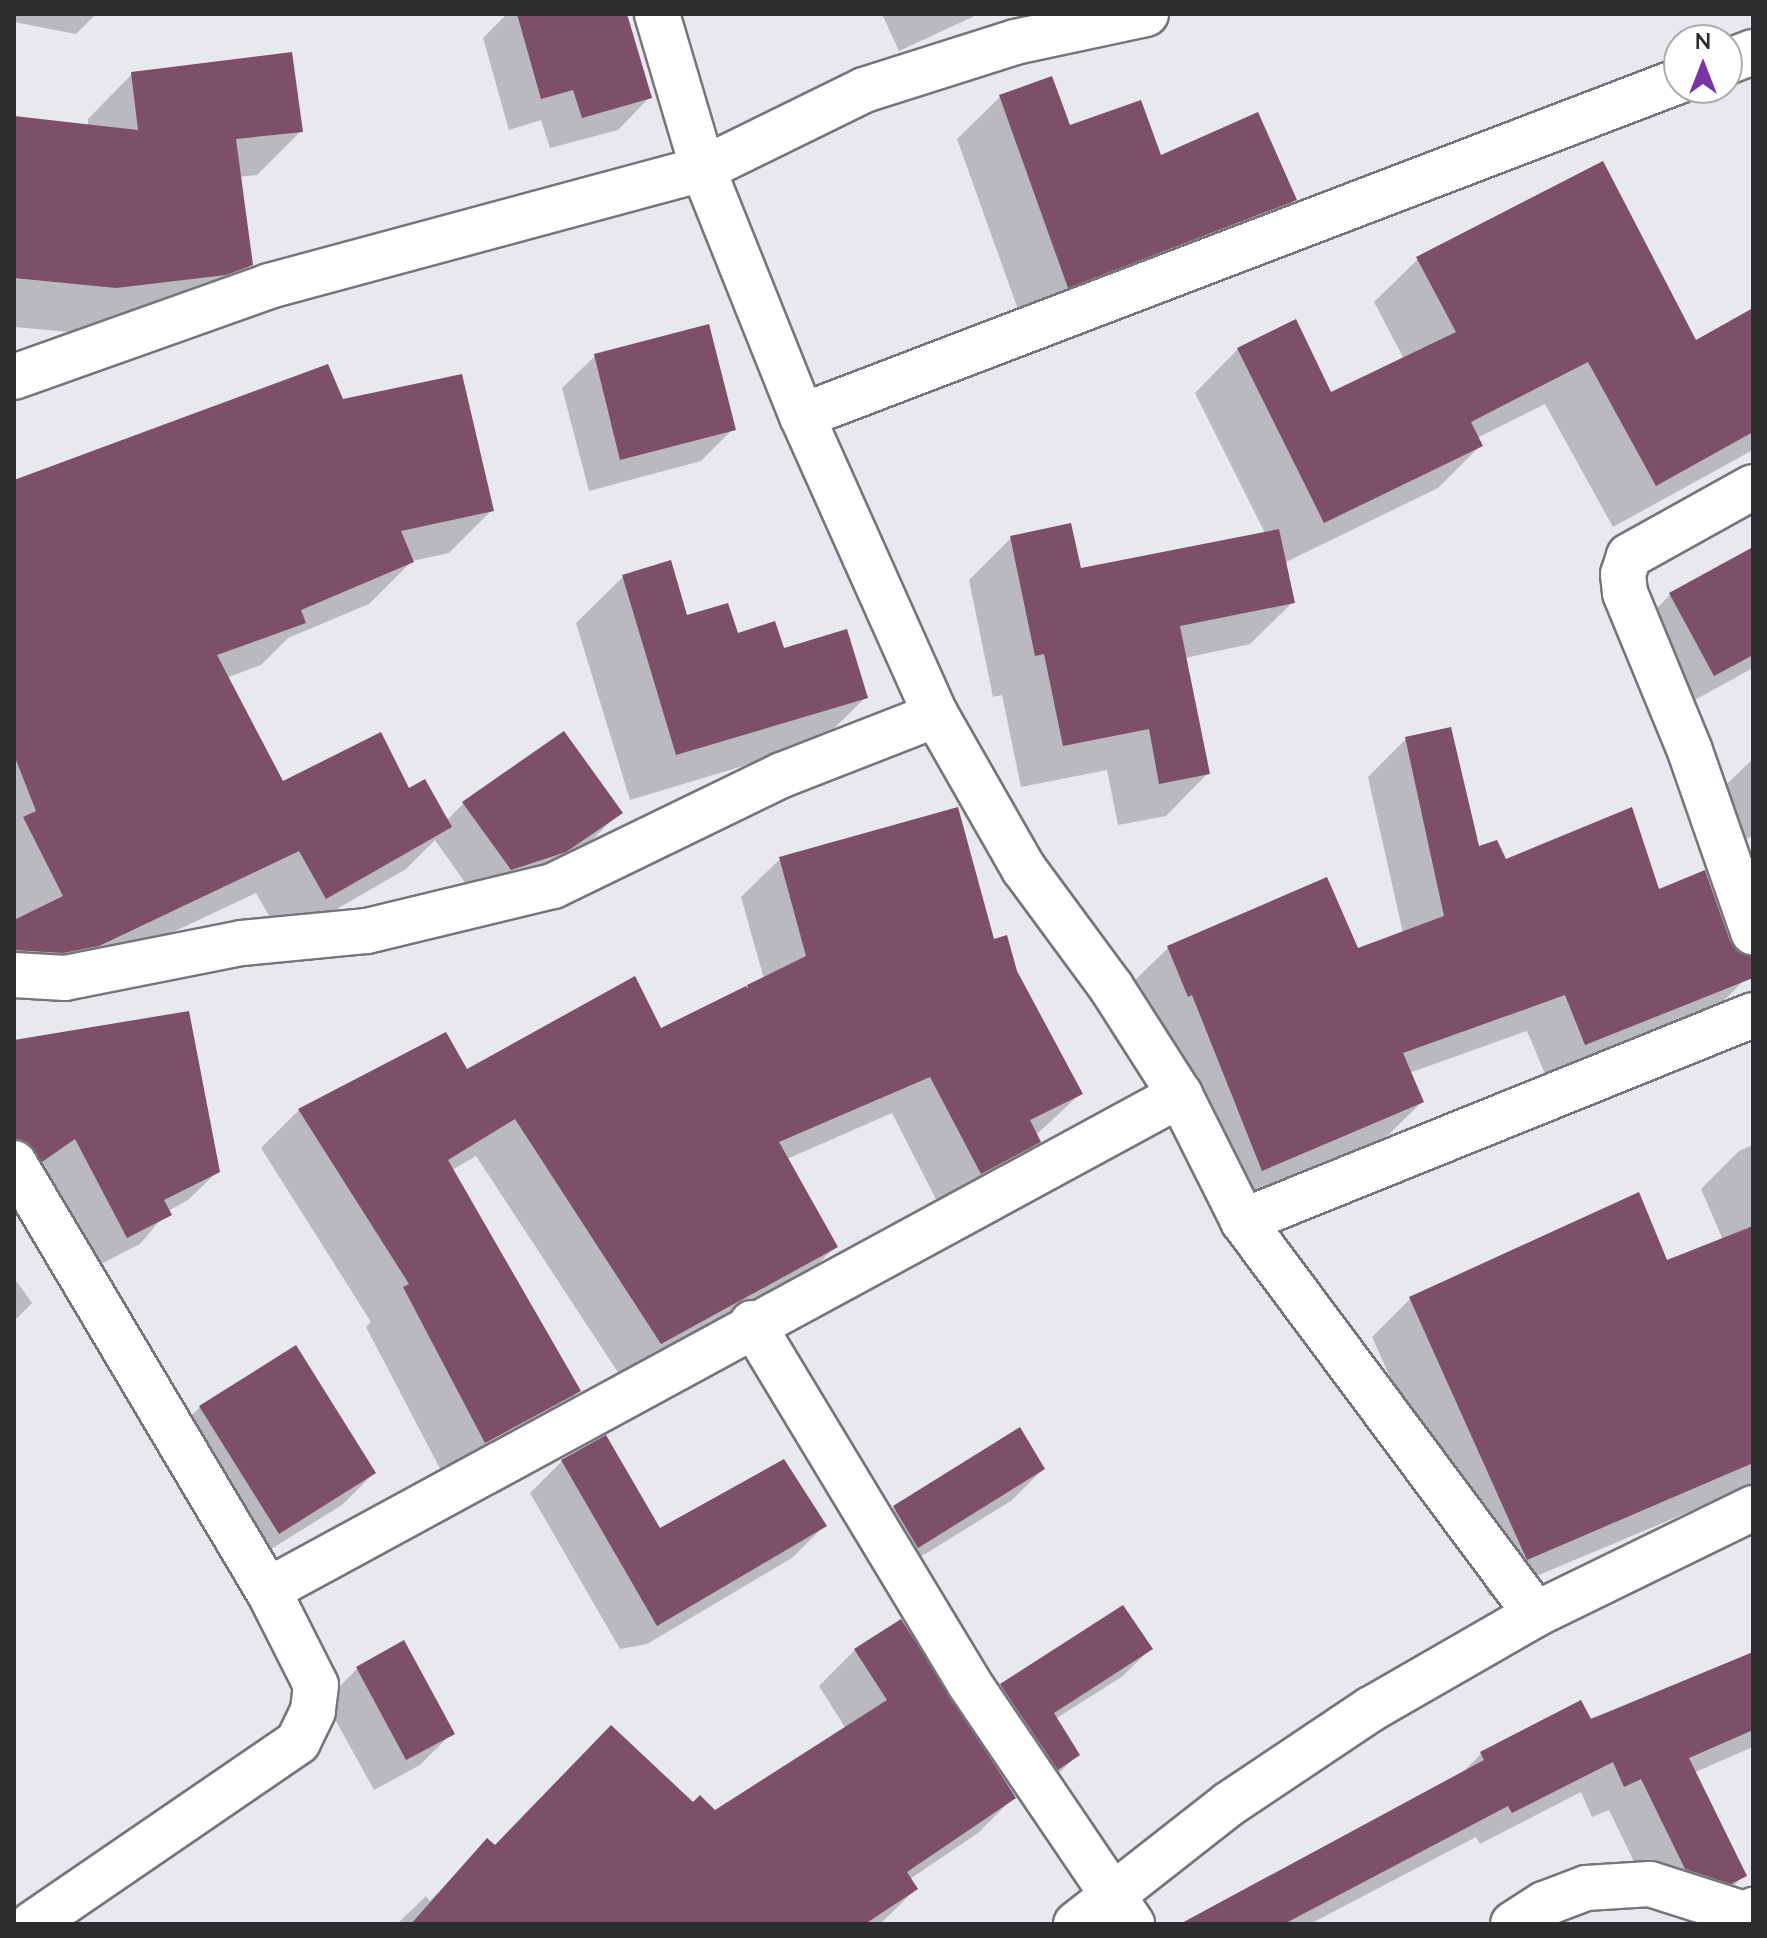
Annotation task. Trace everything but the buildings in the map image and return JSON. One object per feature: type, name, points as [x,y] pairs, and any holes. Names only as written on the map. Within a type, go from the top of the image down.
[{"type":"street","points":[[657,14],[703,169],[802,416],[936,715],[1024,869],[1111,987],[1180,1095],[1243,1221],[1536,1614]]},
{"type":"street","points":[[14,377],[269,286],[703,169],[864,90],[1015,42],[1146,14]]},
{"type":"street","points":[[802,416],[1663,87]]},
{"type":"street","points":[[1753,487],[1629,556],[1623,574],[1625,593],[1690,751],[1753,932]]},
{"type":"street","points":[[14,975],[65,978],[242,943],[367,931],[553,886],[782,775],[936,715]]},
{"type":"street","points":[[1243,1221],[1753,1015]]},
{"type":"street","points":[[268,1590],[752,1323],[1180,1095]]},
{"type":"street","points":[[14,1163],[268,1590],[316,1685],[313,1711],[298,1742],[36,1923]]},
{"type":"street","points":[[752,1323],[961,1671],[1122,1908]]},
{"type":"street","points":[[1076,1924],[1122,1908],[1229,1804],[1371,1709],[1536,1614],[1753,1508]]},
{"type":"street","points":[[1513,1924],[1544,1904],[1586,1888],[1650,1884],[1748,1916]]}]
